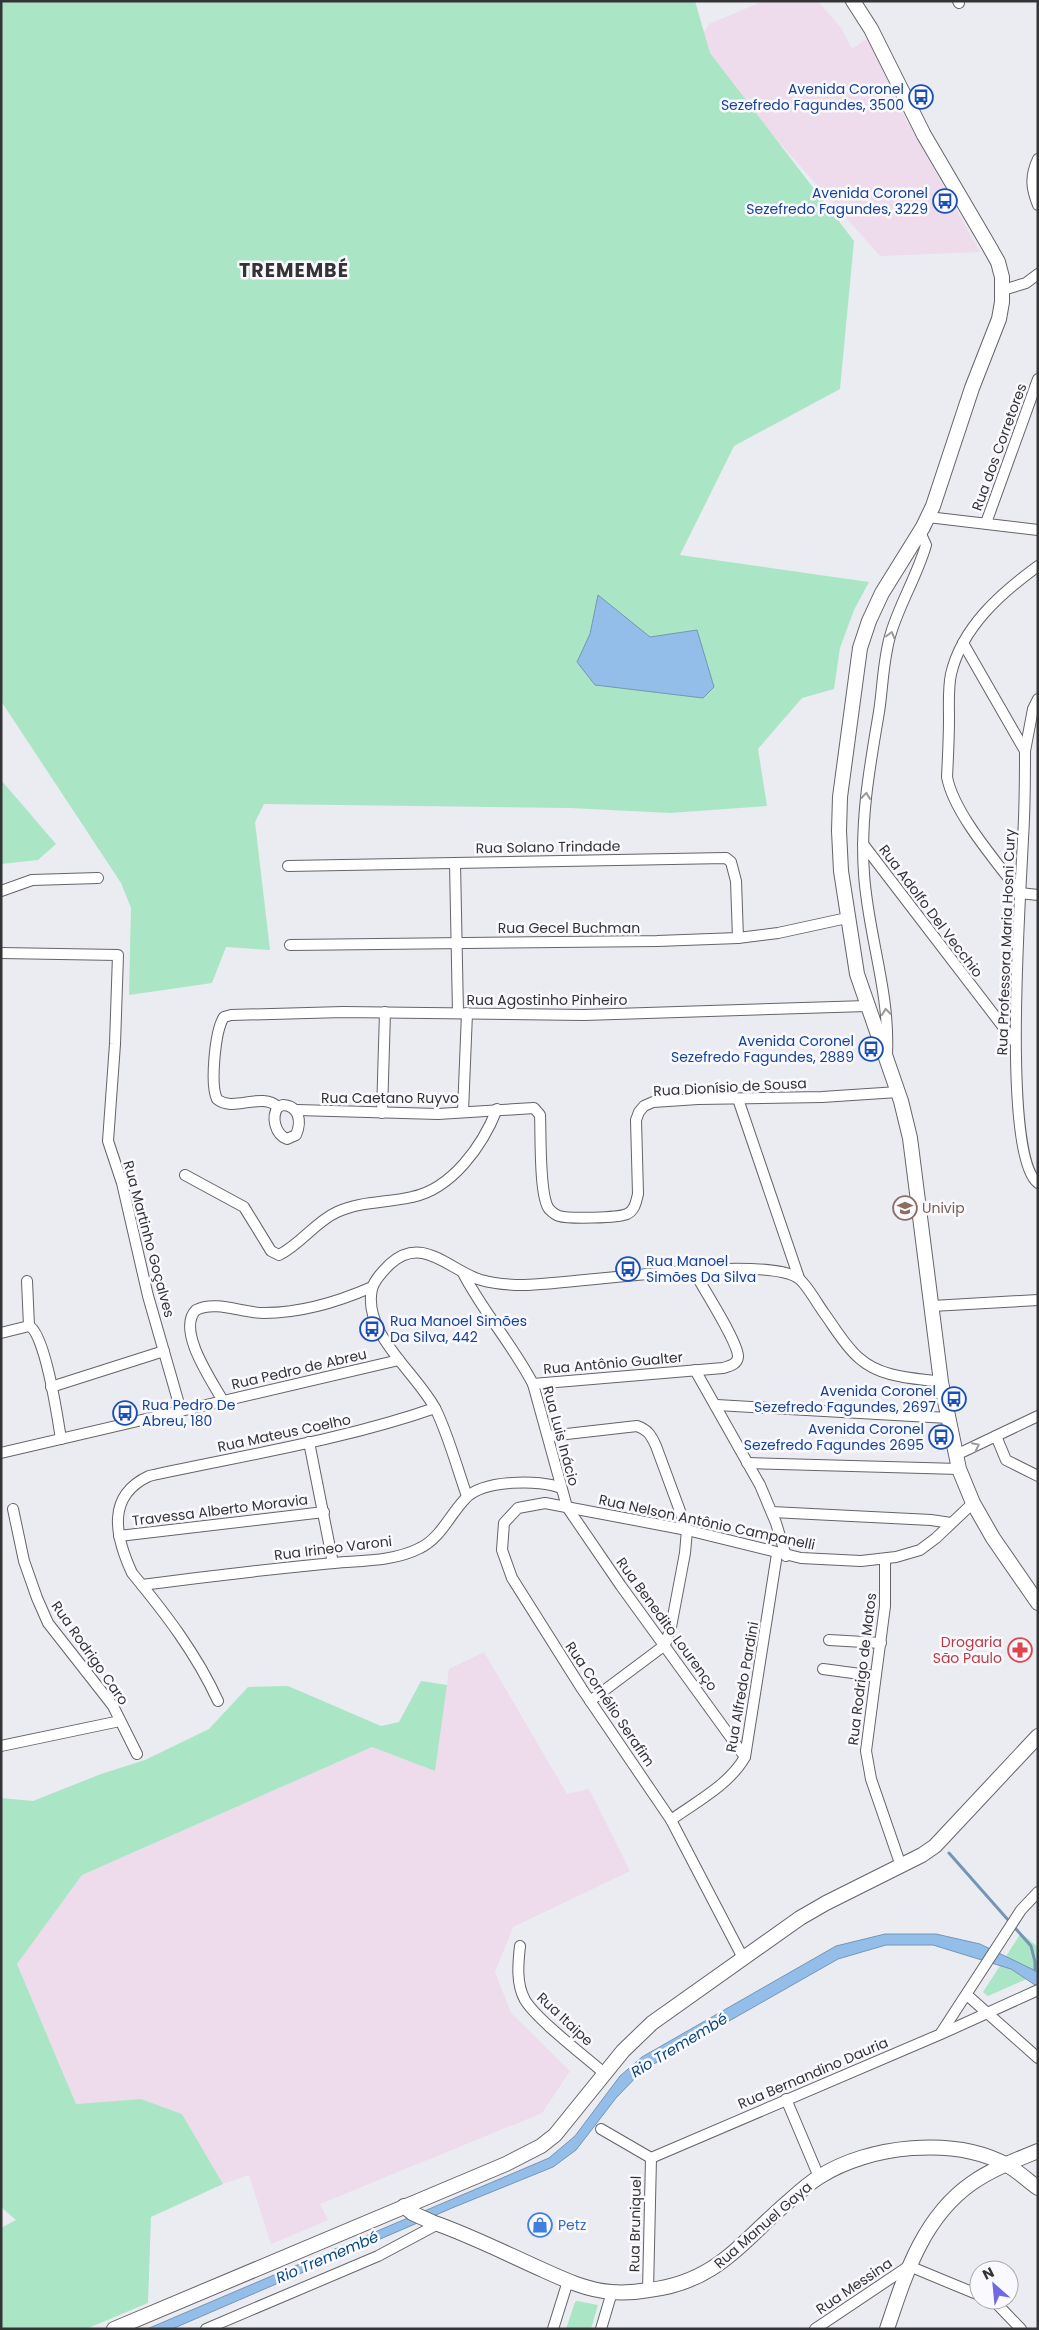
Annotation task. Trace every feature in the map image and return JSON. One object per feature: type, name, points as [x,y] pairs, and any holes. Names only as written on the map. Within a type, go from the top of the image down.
[{"type":"main road","points":[[854,1],[872,29],[924,135],[998,262],[1003,290],[999,319],[972,388],[928,517],[882,593],[869,621],[860,648],[840,797],[839,831],[847,918],[857,974],[866,1006],[898,1092],[911,1146],[942,1382],[959,1469],[973,1504],[993,1538],[1038,1603]]},
{"type":"main road","points":[[114,2329],[408,2210],[541,2146],[555,2134],[633,2040],[652,2023],[817,1908],[922,1855],[953,1828],[1038,1736]]},
{"type":"main road","name":"Rua Manuel Gaya","points":[[408,2210],[568,2281],[612,2292],[648,2290],[682,2283],[715,2267],[729,2257],[788,2201],[819,2177],[848,2163],[878,2153],[923,2147],[960,2150],[1008,2165],[1038,2188]]},
{"type":"main road","points":[[887,2329],[919,2243],[946,2207],[972,2183],[1038,2151]]},
{"type":"street","points":[[1038,159],[1033,171],[1031,186],[1038,205]]},
{"type":"street","points":[[1003,290],[1026,284],[1038,274]]},
{"type":"street","name":"Rua dos Corretores","points":[[986,524],[1038,379]]},
{"type":"street","points":[[928,517],[1038,530]]},
{"type":"street","points":[[887,1061],[888,1032],[886,1008],[864,875],[863,844],[870,758],[879,713],[887,650],[897,616],[908,594],[926,545],[920,532]]},
{"type":"street","points":[[1038,566],[992,604],[973,626],[964,643],[951,674],[947,776],[949,788],[974,831],[1020,893],[1038,895]]},
{"type":"street","points":[[964,643],[1025,751]]},
{"type":"street","name":"Rua Professora Maria Hosni Cury","points":[[1038,699],[1032,710],[1025,751],[1014,1041],[1022,1143],[1029,1173],[1038,1183]]},
{"type":"street","name":"Rua Adolfo Del Vecchio","points":[[863,844],[1014,1041]]},
{"type":"street","name":"Rua Solano Trindade","points":[[288,866],[726,858],[731,862],[736,881],[738,938]]},
{"type":"street","points":[[455,863],[456,926],[463,1013],[463,1112]]},
{"type":"street","points":[[1,891],[32,880],[98,878]]},
{"type":"street","name":"Rua Gecel Buchman","points":[[290,945],[657,941],[738,938],[766,935],[847,918]]},
{"type":"street","name":"Rua Martinho Goçalves","points":[[1,953],[118,955],[115,1044],[108,1141],[124,1191],[148,1296],[181,1411]]},
{"type":"street","name":"Rua Agostinho Pinheiro","points":[[278,1106],[265,1101],[222,1103],[217,1099],[214,1081],[218,1032],[222,1020],[227,1016],[323,1012],[593,1015],[866,1006]]},
{"type":"street","points":[[382,1113],[385,1012]]},
{"type":"street","name":"Rua Dionísio de Sousa","points":[[540,1115],[545,1199],[548,1208],[559,1216],[617,1216],[627,1214],[636,1205],[638,1194],[636,1120],[644,1106],[653,1102],[822,1097],[898,1092]]},
{"type":"street","points":[[738,1099],[799,1278],[858,1358],[875,1370],[888,1374],[942,1382]]},
{"type":"street","points":[[289,1105],[297,1110],[298,1131],[292,1138],[287,1139],[276,1128],[274,1118],[278,1106],[289,1105]]},
{"type":"street","name":"Rua Caetano Ruyvo","points":[[297,1110],[382,1113],[463,1112],[534,1108],[540,1115]]},
{"type":"street","points":[[185,1175],[244,1207],[270,1251],[279,1255],[337,1212],[367,1203],[413,1197],[441,1185],[485,1136],[497,1109]]},
{"type":"street","points":[[223,1401],[191,1338],[190,1321],[196,1310],[208,1306],[244,1312],[265,1313],[284,1311],[346,1297],[372,1287],[390,1265],[409,1253],[427,1254],[437,1257],[463,1273],[480,1280],[513,1285],[694,1271],[760,1268],[799,1278]]},
{"type":"street","name":"Rua Antônio Gualter","points":[[533,1384],[723,1368],[735,1363],[738,1358],[735,1344],[694,1271]]},
{"type":"street","name":"Rua Luis Inácio","points":[[463,1273],[473,1292],[525,1368],[533,1384],[549,1436],[567,1507]]},
{"type":"street","points":[[27,1281],[29,1326]]},
{"type":"street","points":[[372,1287],[371,1305],[374,1317],[399,1360],[435,1408],[467,1496],[487,1488],[528,1482],[541,1482],[561,1488]]},
{"type":"street","points":[[932,1306],[1038,1300]]},
{"type":"street","points":[[1,1333],[29,1326],[34,1328],[42,1347],[61,1439]]},
{"type":"street","points":[[51,1387],[164,1351]]},
{"type":"street","name":"Rua Pedro de Abreu","points":[[1,1453],[399,1360]]},
{"type":"street","points":[[695,1370],[717,1405],[772,1512],[782,1555]]},
{"type":"street","points":[[717,1405],[948,1418]]},
{"type":"street","name":"Rua Mateus Coelho","points":[[119,1536],[118,1512],[122,1498],[138,1481],[156,1474],[383,1425],[435,1408]]},
{"type":"street","points":[[956,1455],[1038,1416]]},
{"type":"street","points":[[549,1436],[637,1426],[645,1428],[651,1434],[656,1446],[687,1530],[676,1603],[665,1645],[590,1701]]},
{"type":"street","points":[[996,1436],[1006,1460],[1038,1476]]},
{"type":"street","points":[[309,1442],[333,1563]]},
{"type":"street","points":[[747,1463],[959,1469]]},
{"type":"street","name":"Rua Irineo Varoni","points":[[142,1585],[386,1558],[421,1548],[444,1527],[467,1496]]},
{"type":"street","name":"Rua Cornélio Serafim","points":[[567,1507],[546,1503],[518,1508],[504,1523],[502,1550],[512,1578],[590,1701],[670,1820],[743,1958]]},
{"type":"street","name":"Rua Nelson Antônio Campanelli","points":[[567,1507],[687,1530],[782,1555],[845,1561],[885,1559],[907,1554],[927,1546],[973,1504]]},
{"type":"street","name":"Rua Benedito Lourenço","points":[[567,1507],[621,1586],[745,1757]]},
{"type":"street","name":"Rua Rodrigo Caro","points":[[13,1509],[29,1578],[48,1622],[104,1693],[137,1754]]},
{"type":"street","name":"Travessa Alberto Moravia","points":[[119,1536],[324,1512]]},
{"type":"street","points":[[772,1512],[931,1520],[951,1523]]},
{"type":"street","points":[[119,1536],[126,1560],[142,1585],[186,1643],[205,1673],[218,1701]]},
{"type":"street","name":"Rua Alfredo Pardini","points":[[670,1820],[726,1780],[738,1769],[745,1757],[782,1555]]},
{"type":"street","name":"Rua Rodrigo de Matos","points":[[885,1559],[885,1606],[866,1741],[867,1762],[901,1866]]},
{"type":"street","points":[[829,1640],[881,1643]]},
{"type":"street","points":[[823,1669],[875,1676]]},
{"type":"street","points":[[1,1746],[120,1720]]},
{"type":"street","points":[[941,2034],[1021,1910],[1038,1892]]},
{"type":"street","name":"Rua Itaipe","points":[[520,1946],[519,1977],[526,2001],[544,2020],[605,2074]]},
{"type":"street","points":[[970,1991],[989,2013],[1038,2058]]},
{"type":"street","name":"Rua Bernandino Dauria","points":[[651,2158],[941,2034],[1034,1992]]},
{"type":"street","points":[[786,2100],[819,2177]]},
{"type":"street","points":[[601,2129],[651,2158]]},
{"type":"street","name":"Rua Bruniquel","points":[[648,2290],[651,2158]]},
{"type":"street","points":[[206,2329],[378,2256],[435,2223]]},
{"type":"street","points":[[909,2266],[969,2291]]},
{"type":"street","name":"Rua Messina","points":[[815,2329],[909,2266]]},
{"type":"street","points":[[553,2329],[568,2281]]},
{"type":"street","points":[[601,2329],[612,2292]]},
{"type":"street","points":[[1003,2310],[1021,2329]]},
{"type":"shaded area","points":[[814,1],[820,4],[842,29],[852,49],[868,38],[898,105],[980,252],[880,256],[723,79],[704,47],[702,35],[709,24],[759,3]]},
{"type":"shaded area","points":[[484,1652],[567,1794],[589,1789],[630,1871],[513,1927],[495,1972],[511,2013],[570,2071],[542,2113],[320,2204],[328,2220],[271,2244],[249,2175],[223,2184],[182,2114],[141,2099],[76,2104],[17,1964],[82,1875],[372,1747],[435,1771],[449,1669]]},
{"type":"green space","points":[[1,1],[695,1],[710,53],[854,241],[840,389],[734,446],[680,555],[869,582],[854,610],[840,648],[834,689],[802,698],[758,749],[767,806],[670,813],[570,808],[264,804],[255,822],[270,950],[226,947],[212,983],[129,995],[131,908],[121,883],[1,701]]},
{"type":"green space","points":[[1,780],[56,844],[38,860],[1,864]]},
{"type":"green space","points":[[421,1681],[447,1685],[435,1771],[372,1747],[82,1875],[17,1964],[76,2104],[141,2099],[182,2114],[223,2184],[151,2217],[148,2303],[86,2329],[1,2329],[1,2228],[16,2220],[1,2207],[1,1798],[33,1801],[101,1774],[145,1760],[209,1729],[248,1687],[288,1686],[381,1726],[399,1722]]},
{"type":"green space","points":[[1021,1933],[1038,1947],[1038,1974],[988,1996],[983,1992]]},
{"type":"green space","points":[[577,2301],[598,2305],[591,2329],[566,2329]]},
{"type":"water","points":[[598,595],[650,637],[697,630],[714,687],[703,698],[595,685],[577,662],[590,634]]},
{"type":"water","name":"Rio Tremembé","points":[[885,1934],[936,1934],[980,1944],[1038,1972],[1038,1987],[1011,1969],[933,1945],[886,1945],[838,1959],[643,2070],[616,2098],[576,2150],[553,2167],[452,2208],[172,2329],[147,2329],[549,2158],[575,2136],[620,2076],[642,2057],[836,1946]]},
{"type":"waterway","points":[[949,1853],[1031,1946],[1035,1970]]},
{"type":"place","name":"Avenida Coronel Sezefredo Fagundes, 3500","points":[[921,97]]},
{"type":"place","name":"Avenida Coronel Sezefredo Fagundes, 3229","points":[[945,201]]},
{"type":"place","name":"Avenida Coronel Sezefredo Fagundes, 2889","points":[[871,1049]]},
{"type":"place","name":"Univip","points":[[905,1208]]},
{"type":"place","name":"Rua Manoel Simões Da Silva","points":[[628,1269]]},
{"type":"place","name":"Rua Manoel Simões Da Silva, 442","points":[[372,1329]]},
{"type":"place","name":"Avenida Coronel Sezefredo Fagundes, 2697","points":[[954,1399]]},
{"type":"place","name":"Rua Pedro De Abreu, 180","points":[[125,1413]]},
{"type":"place","name":"Avenida Coronel Sezefredo Fagundes 2695","points":[[941,1437]]},
{"type":"place","name":"Drogaria São Paulo","points":[[1020,1650]]},
{"type":"place","name":"Petz","points":[[540,2225]]},
{"type":"district","name":"TREMEMBÉ","points":[[294,270]]}]
